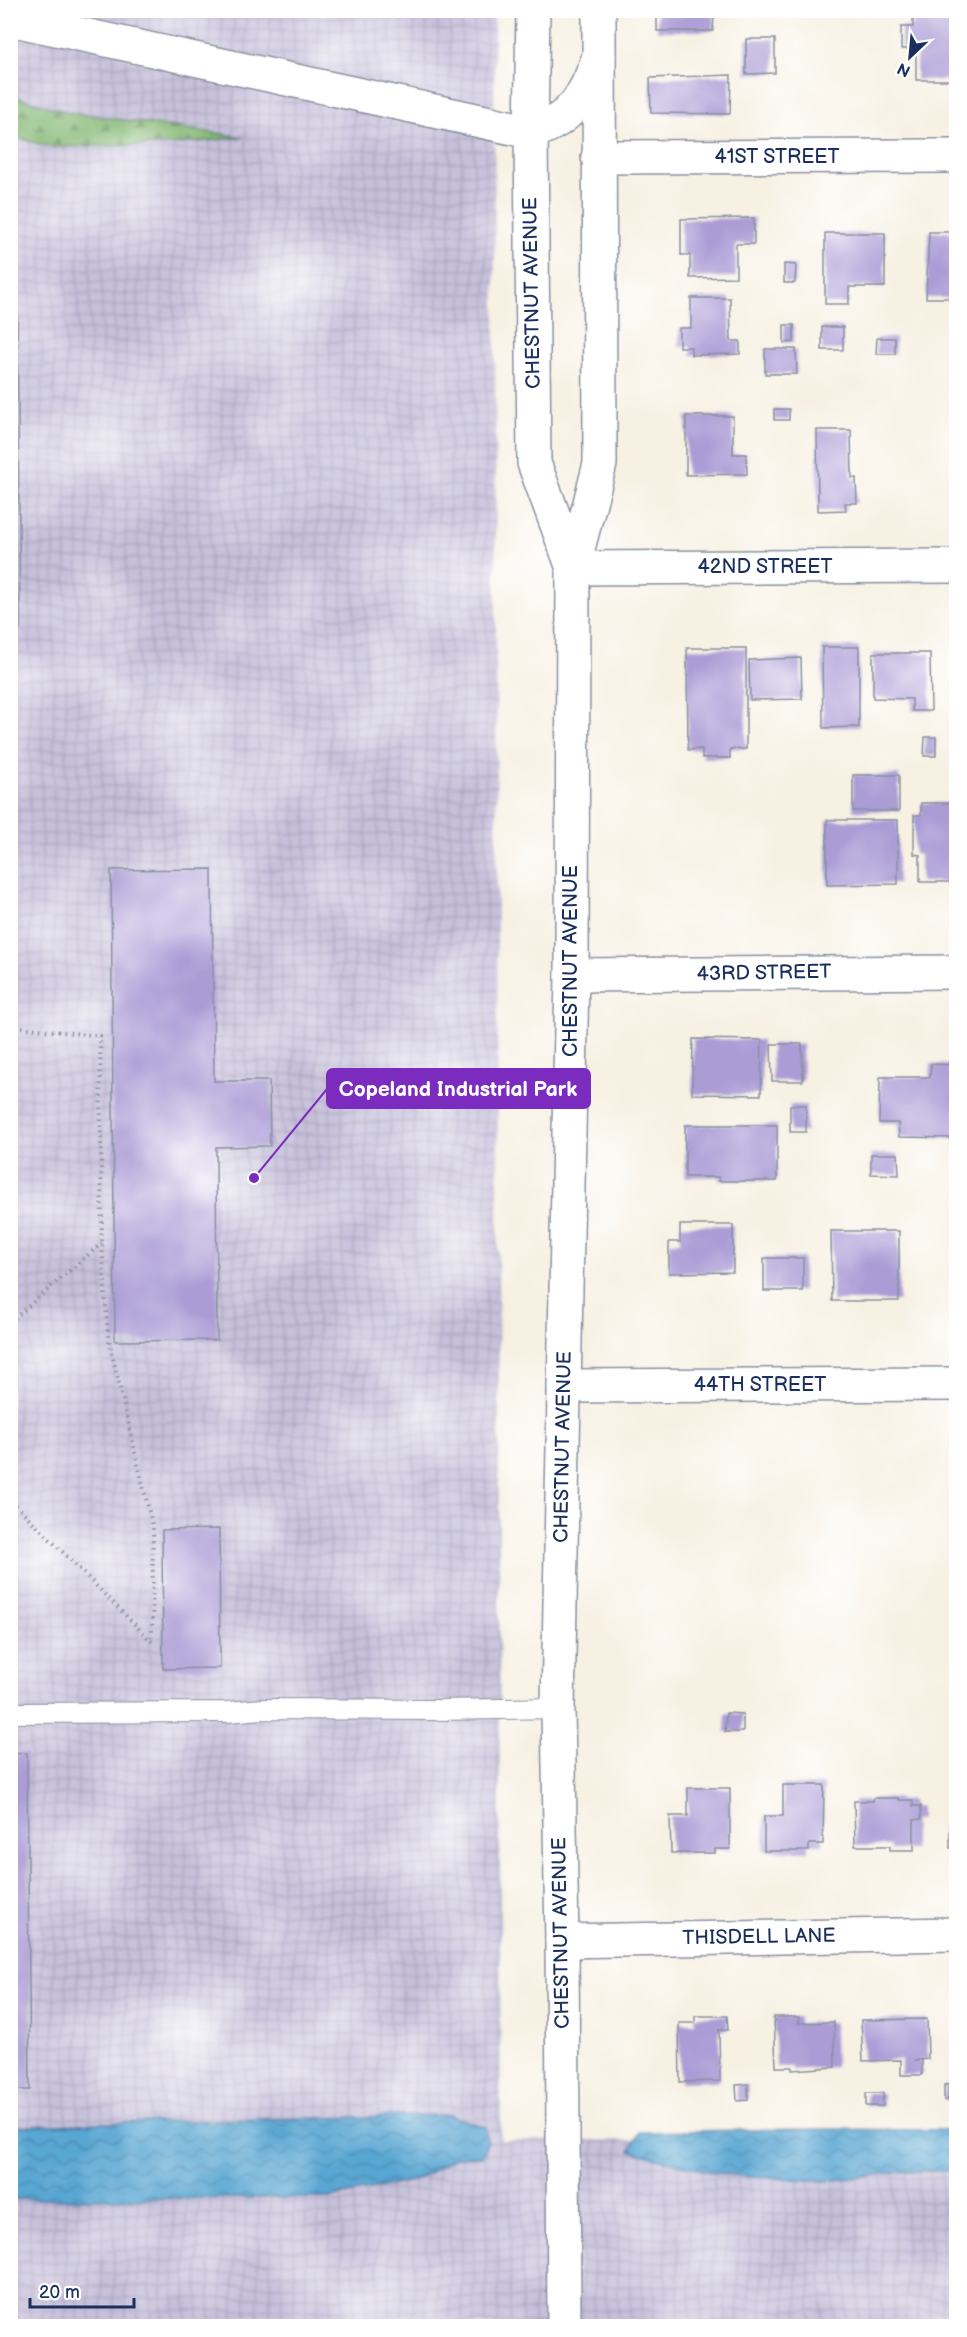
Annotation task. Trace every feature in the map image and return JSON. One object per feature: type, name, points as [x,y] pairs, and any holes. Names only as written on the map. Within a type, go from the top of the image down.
[{"type":"main road","name":"CHESTNUT AVENUE","points":[[533,10],[531,132],[534,463],[573,568]]},
{"type":"main road","name":"CHESTNUT AVENUE","points":[[564,2326],[558,1708],[572,975],[573,568],[600,464],[598,157],[600,10]]},
{"type":"main road","points":[[10,19],[531,132],[547,128],[564,117],[589,85],[599,56]]},
{"type":"main road","name":"41ST STREET","points":[[598,157],[957,156]]},
{"type":"main road","name":"42ND STREET","points":[[573,568],[957,566]]},
{"type":"main road","name":"43RD STREET","points":[[572,975],[957,972]]},
{"type":"main road","name":"44TH STREET","points":[[564,1386],[957,1384]]},
{"type":"main road","name":"THISDELL LANE","points":[[562,1941],[957,1934]]},
{"type":"lane","points":[[10,1713],[558,1708]]},
{"type":"path","points":[[10,1026],[100,1036],[102,1243],[108,1337],[153,1528],[152,1642],[10,1499]]},
{"type":"path","points":[[10,1322],[102,1243]]},
{"type":"shaded area","points":[[11,11],[494,11],[501,2140],[956,2141],[956,2326],[11,2326]]},
{"type":"green space","points":[[10,95],[68,112],[243,137],[170,145],[51,147],[11,136]]},
{"type":"water","points":[[449,2115],[485,2127],[487,2141],[483,2156],[456,2157],[416,2180],[329,2198],[11,2199],[11,2127]]},
{"type":"water","points":[[795,2129],[956,2130],[956,2171],[909,2171],[826,2181],[756,2177],[714,2173],[630,2151],[639,2132]]},
{"type":"building","points":[[657,10],[726,10],[726,16],[714,15],[713,31],[657,31]]},
{"type":"building","points":[[913,13],[956,13],[956,49],[952,49],[953,80],[916,80],[916,49],[901,49],[901,27],[913,27]]},
{"type":"building","points":[[746,39],[775,39],[775,73],[746,74]]},
{"type":"building","points":[[731,75],[730,114],[651,113],[650,78]]},
{"type":"building","points":[[10,201],[16,201],[20,629],[10,629]]},
{"type":"building","points":[[754,218],[754,244],[736,244],[736,277],[690,278],[690,255],[681,255],[681,219]]},
{"type":"building","points":[[929,232],[956,232],[956,298],[926,298]]},
{"type":"building","points":[[825,233],[885,233],[885,287],[849,287],[849,304],[825,304]]},
{"type":"building","points":[[784,264],[796,265],[795,283],[784,283]]},
{"type":"building","points":[[691,298],[730,298],[731,341],[740,341],[740,354],[691,355],[691,347],[679,347],[679,328],[691,328]]},
{"type":"building","points":[[784,325],[794,325],[794,342],[784,343]]},
{"type":"building","points":[[822,327],[843,327],[843,350],[822,350]]},
{"type":"building","points":[[877,338],[895,338],[895,354],[876,354]]},
{"type":"building","points":[[765,349],[796,349],[797,374],[765,374]]},
{"type":"building","points":[[774,409],[789,409],[789,420],[774,420]]},
{"type":"building","points":[[686,416],[733,416],[733,454],[746,454],[747,474],[686,475]]},
{"type":"building","points":[[817,430],[851,430],[852,478],[856,478],[857,503],[845,503],[846,510],[818,511]]},
{"type":"building","points":[[822,647],[859,647],[859,727],[823,728]]},
{"type":"building","points":[[687,648],[746,648],[746,749],[730,749],[730,758],[702,758],[702,749],[688,750]]},
{"type":"building","points":[[873,653],[930,653],[931,711],[912,711],[912,699],[873,698]]},
{"type":"building","points":[[801,658],[802,699],[750,700],[749,660]]},
{"type":"building","points":[[925,737],[936,737],[936,756],[924,756]]},
{"type":"building","points":[[853,775],[899,775],[899,811],[853,811]]},
{"type":"building","points":[[921,803],[956,803],[956,882],[920,882],[920,855],[914,854],[914,815],[921,815]]},
{"type":"building","points":[[827,820],[898,820],[898,884],[827,885]]},
{"type":"building","points":[[212,869],[214,1081],[269,1081],[270,1146],[216,1147],[217,1340],[115,1341],[111,870]]},
{"type":"building","points":[[693,1039],[762,1040],[761,1095],[692,1094]]},
{"type":"building","points":[[771,1044],[802,1044],[803,1081],[772,1081]]},
{"type":"building","points":[[931,1064],[956,1065],[956,1138],[899,1137],[898,1123],[879,1123],[880,1077],[930,1077]]},
{"type":"building","points":[[790,1105],[806,1105],[806,1132],[790,1132]]},
{"type":"building","points":[[685,1125],[777,1125],[777,1181],[719,1181],[719,1177],[685,1177]]},
{"type":"building","points":[[871,1154],[898,1154],[899,1175],[871,1174]]},
{"type":"building","points":[[680,1225],[733,1225],[733,1272],[669,1273],[669,1242],[680,1242]]},
{"type":"building","points":[[831,1231],[899,1231],[899,1301],[832,1301]]},
{"type":"building","points":[[764,1258],[803,1258],[803,1291],[764,1291]]},
{"type":"building","points":[[219,1529],[220,1668],[163,1669],[162,1530]]},
{"type":"building","points":[[726,1713],[743,1714],[743,1732],[725,1732]]},
{"type":"building","points":[[27,1753],[30,2090],[10,2090],[10,1754]]},
{"type":"building","points":[[783,1785],[824,1785],[823,1844],[809,1844],[809,1851],[764,1851],[764,1816],[783,1816]]},
{"type":"building","points":[[688,1788],[730,1788],[730,1849],[715,1849],[715,1853],[671,1853],[670,1816],[688,1816]]},
{"type":"building","points":[[873,1798],[913,1800],[913,1806],[921,1806],[921,1819],[914,1820],[914,1850],[890,1850],[890,1846],[855,1846],[854,1801],[873,1801]]},
{"type":"building","points":[[950,1806],[956,1806],[956,1848],[950,1848]]},
{"type":"building","points":[[695,2016],[727,2016],[728,2030],[719,2030],[720,2081],[680,2082],[679,2023],[695,2023]]},
{"type":"building","points":[[774,2017],[799,2017],[799,2023],[834,2022],[835,2067],[792,2070],[792,2067],[776,2067]]},
{"type":"building","points":[[927,2019],[928,2059],[915,2060],[922,2060],[922,2075],[901,2075],[901,2060],[863,2061],[861,2020]]},
{"type":"building","points":[[748,2084],[748,2100],[737,2101],[736,2085]]},
{"type":"building","points":[[956,2084],[956,2100],[944,2100],[944,2085]]},
{"type":"building","points":[[866,2093],[883,2093],[883,2106],[866,2106]]},
{"type":"place","name":"Copeland Industrial Park","points":[[254,1178]]}]
